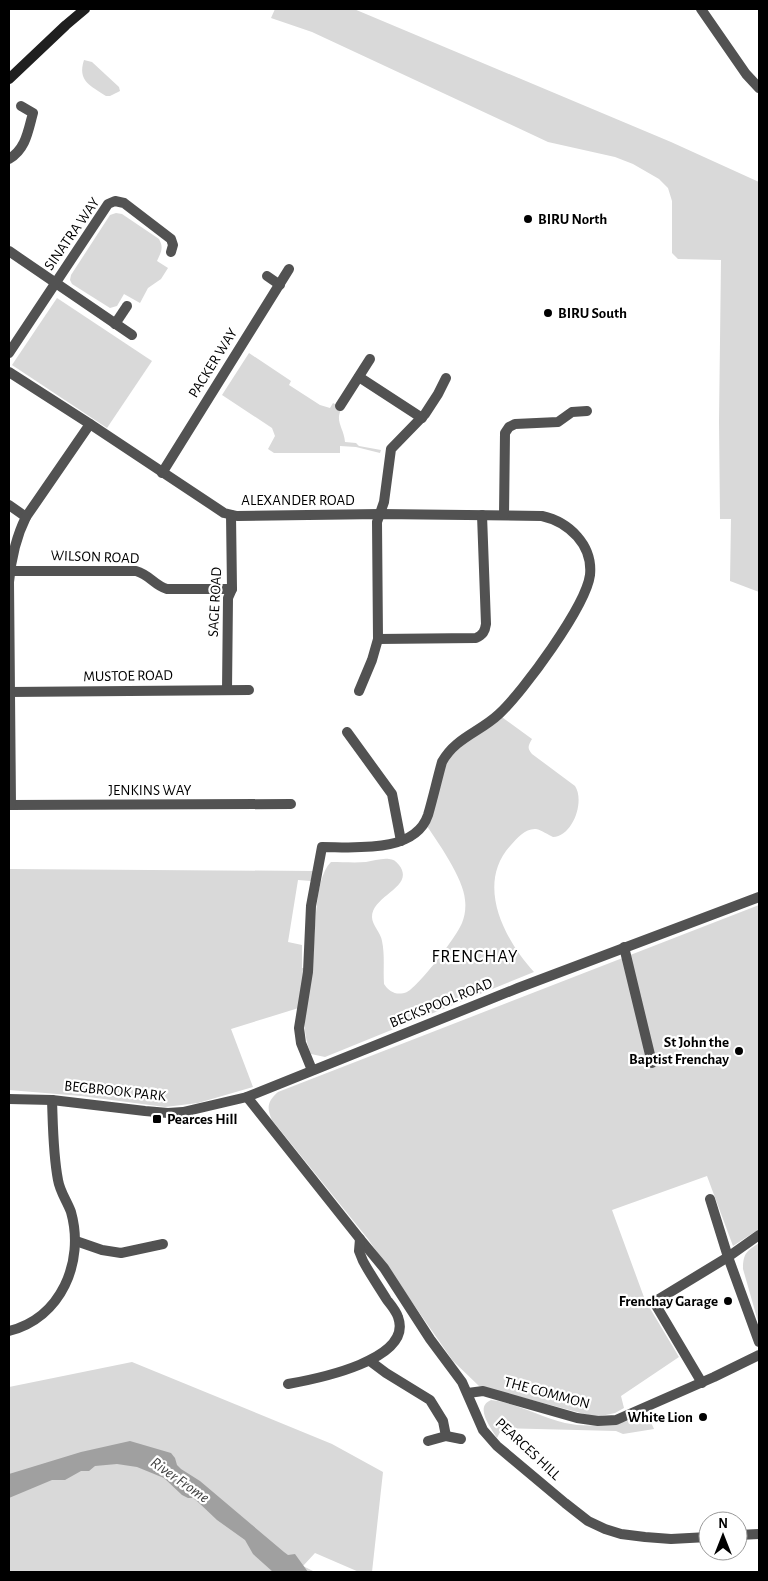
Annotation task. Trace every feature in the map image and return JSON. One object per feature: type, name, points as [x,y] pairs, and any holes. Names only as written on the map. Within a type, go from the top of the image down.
[{"type":"main road","points":[[9,79],[85,9]]},
{"type":"street","points":[[701,9],[746,74],[759,88]]},
{"type":"street","points":[[9,159],[16,155],[26,141],[33,113],[22,106]]},
{"type":"street","name":"SINATRA WAY","points":[[9,353],[108,204],[116,201],[124,203],[171,239],[173,245],[171,252]]},
{"type":"street","points":[[9,252],[132,335]]},
{"type":"street","name":"PACKER WAY","points":[[162,472],[289,269]]},
{"type":"street","points":[[267,276],[280,285]]},
{"type":"street","points":[[116,324],[127,306]]},
{"type":"street","points":[[340,406],[370,359]]},
{"type":"street","name":"ALEXANDER ROAD","points":[[9,372],[216,509],[231,515],[542,516],[555,519],[579,537],[588,559],[590,574],[580,600],[567,623],[532,677],[513,701],[490,722],[460,740],[446,754],[427,816],[421,828],[401,840]]},
{"type":"street","points":[[359,377],[422,418]]},
{"type":"street","points":[[359,691],[372,660],[378,639],[377,522],[384,502],[389,458],[392,449],[422,418],[446,378]]},
{"type":"street","points":[[507,515],[505,433],[509,426],[515,424],[558,422],[572,412],[587,411]]},
{"type":"street","points":[[10,805],[10,570],[20,530],[26,517],[90,424]]},
{"type":"street","points":[[9,505],[26,517]]},
{"type":"street","name":"SAGE ROAD","points":[[227,690],[228,598],[232,589],[231,515]]},
{"type":"street","points":[[378,639],[476,638],[481,636],[486,624],[482,515]]},
{"type":"street","name":"WILSON ROAD","points":[[10,570],[136,571],[147,574],[157,586],[167,589],[232,589]]},
{"type":"street","name":"MUSTOE ROAD","points":[[9,692],[248,690]]},
{"type":"street","points":[[312,1070],[301,1043],[299,1028],[308,972],[311,906],[322,846],[368,847],[401,840],[392,794],[347,732]]},
{"type":"street","name":"JENKINS WAY","points":[[10,805],[291,804]]},
{"type":"street","name":"BECKSPOOL ROAD","points":[[247,1097],[624,948],[759,897]]},
{"type":"street","points":[[624,948],[652,1063]]},
{"type":"street","name":"BEGBROOK PARK","points":[[9,1099],[52,1100],[145,1112],[183,1112],[247,1097]]},
{"type":"street","name":"PEARCES HILL","points":[[247,1097],[384,1268],[430,1339],[462,1382],[483,1430],[497,1446],[588,1521],[621,1534],[671,1539],[698,1538]]},
{"type":"street","points":[[9,1330],[16,1329],[34,1320],[54,1305],[74,1262],[76,1241],[70,1212],[58,1184],[54,1158],[52,1100]]},
{"type":"street","points":[[710,1199],[759,1342]]},
{"type":"street","points":[[702,1383],[654,1302],[759,1235]]},
{"type":"street","points":[[288,1384],[307,1381],[370,1361],[394,1342],[400,1331],[398,1316],[363,1261],[359,1251],[360,1240]]},
{"type":"street","points":[[76,1241],[102,1250],[121,1253],[162,1244]]},
{"type":"street","name":"THE COMMON","points":[[468,1394],[483,1391],[577,1418],[598,1421],[616,1420],[702,1383],[759,1355]]},
{"type":"street","points":[[370,1361],[430,1400],[443,1421],[446,1436]]},
{"type":"street","points":[[428,1440],[446,1436],[461,1439]]},
{"type":"shaded area","points":[[275,9],[354,9],[671,142],[759,182],[759,592],[730,581],[731,519],[720,519],[721,260],[678,259],[672,253],[672,201],[668,188],[659,179],[633,164],[615,157],[548,142],[312,32],[271,18]]},
{"type":"shaded area","points":[[84,60],[92,62],[119,87],[120,91],[106,96],[91,86],[82,73]]},
{"type":"shaded area","points":[[122,214],[159,239],[162,248],[157,261],[168,268],[161,279],[148,288],[140,303],[124,294],[117,306],[110,308],[72,284],[70,280],[71,275],[110,215]]},
{"type":"shaded area","points":[[57,298],[152,361],[107,428],[12,365]]},
{"type":"shaded area","points":[[249,353],[291,381],[289,385],[320,405],[330,408],[333,403],[342,408],[339,421],[345,442],[381,450],[380,453],[356,447],[340,446],[340,453],[274,453],[268,449],[275,436],[272,428],[222,395]]},
{"type":"shaded area","points":[[499,715],[532,739],[529,750],[532,754],[575,786],[578,792],[578,808],[575,817],[566,831],[553,837],[536,829],[525,832],[511,845],[500,860],[495,877],[498,911],[504,928],[523,959],[534,972],[325,1057],[311,1054],[305,1030],[305,1006],[231,1029],[253,1087],[198,1103],[165,1107],[81,1096],[9,1090],[9,869],[313,871],[311,881],[298,880],[288,942],[302,945],[302,968],[311,969],[318,897],[325,871],[331,862],[366,862],[392,859],[396,861],[403,873],[402,879],[374,909],[372,917],[382,941],[384,984],[394,992],[400,994],[407,992],[420,981],[446,949],[459,929],[465,912],[465,900],[460,881],[449,860],[424,822],[442,762]]},
{"type":"shaded area","points":[[759,905],[759,1229],[733,1246],[707,1176],[612,1210],[645,1300],[679,1357],[621,1396],[624,1408],[615,1413],[596,1417],[479,1386],[453,1361],[368,1239],[272,1120],[269,1111],[270,1101],[278,1092]]},
{"type":"shaded area","points":[[759,1243],[759,1325],[743,1269],[746,1253]]},
{"type":"shaded area","points":[[132,1362],[332,1444],[383,1472],[372,1572],[359,1572],[315,1553],[303,1566],[315,1572],[9,1572],[9,1387]]},
{"type":"shaded area","points":[[491,1400],[510,1404],[575,1425],[607,1424],[648,1416],[654,1429],[623,1434],[616,1431],[502,1428],[497,1438],[485,1418],[484,1412],[486,1403]]},
{"type":"water","name":"River Frome","points":[[130,1441],[171,1453],[181,1469],[200,1481],[288,1555],[295,1554],[308,1572],[273,1572],[253,1554],[245,1540],[217,1520],[193,1498],[182,1495],[164,1478],[137,1467],[117,1464],[95,1466],[89,1471],[81,1471],[65,1480],[52,1480],[9,1498],[9,1474],[81,1452]]},
{"type":"place","name":"BIRU North","points":[[528,219]]},
{"type":"place","name":"BIRU South","points":[[548,313]]},
{"type":"place","name":"St John the Baptist Frenchay","points":[[739,1051]]},
{"type":"place","name":"Pearces Hill","points":[[157,1119]]},
{"type":"place","name":"Frenchay Garage","points":[[728,1301]]},
{"type":"place","name":"White Lion","points":[[703,1417]]},
{"type":"district","name":"FRENCHAY","points":[[475,957]]}]
